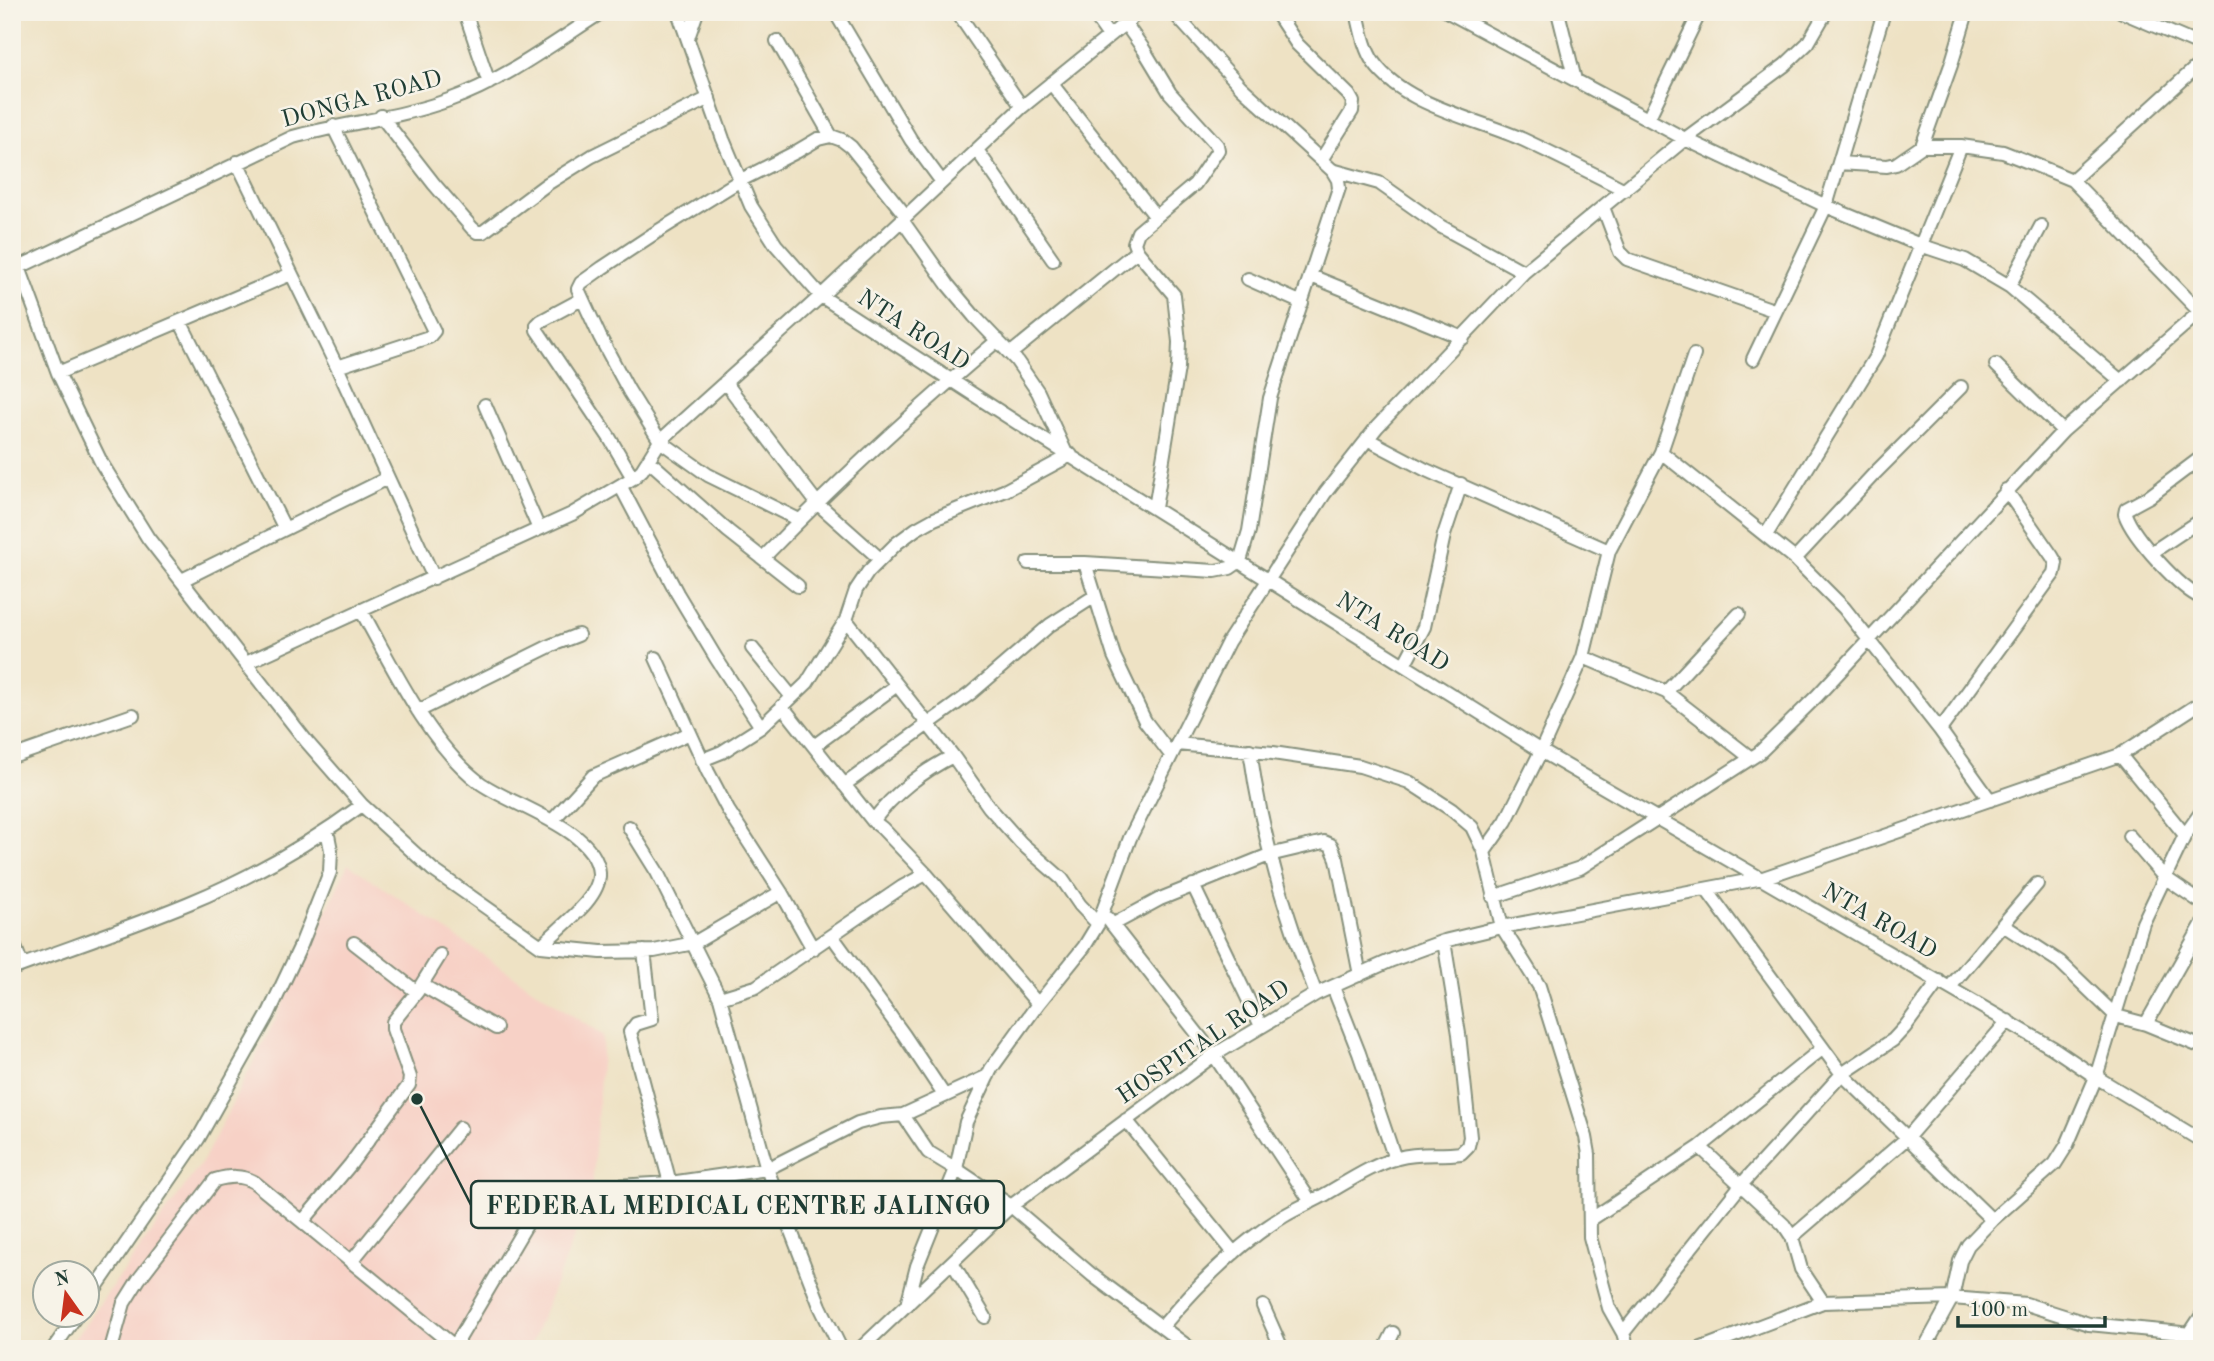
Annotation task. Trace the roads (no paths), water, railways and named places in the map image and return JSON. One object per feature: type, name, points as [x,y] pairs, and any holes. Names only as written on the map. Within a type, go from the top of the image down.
[{"type":"street","points":[[465,12],[489,83]]},
{"type":"street","name":"DONGA ROAD","points":[[15,269],[293,137],[333,126],[420,109],[489,83],[601,12]]},
{"type":"street","name":"NTA ROAD","points":[[678,12],[739,181],[751,206],[776,245],[821,296],[1541,751],[2008,1021],[2202,1142]]},
{"type":"street","points":[[688,38],[697,12]]},
{"type":"street","points":[[835,12],[911,140],[942,182]]},
{"type":"street","points":[[957,12],[1022,107]]},
{"type":"street","points":[[1092,12],[1109,36]]},
{"type":"street","points":[[246,663],[539,529],[621,487],[633,478],[660,441],[821,296],[1022,107],[1139,12]]},
{"type":"street","points":[[1028,563],[1215,571],[1230,568],[1240,561],[1249,531],[1270,398],[1339,188],[1332,170],[1241,87],[1172,12]]},
{"type":"street","points":[[1276,12],[1297,44],[1353,102],[1352,111],[1321,160]]},
{"type":"street","points":[[1357,12],[1368,53],[1392,80],[1429,104],[1522,139],[1625,190]]},
{"type":"street","points":[[1448,12],[1685,139],[1826,206],[1920,245],[1965,260],[2009,286],[2121,381]]},
{"type":"street","points":[[1558,12],[1575,80]]},
{"type":"street","points":[[1648,119],[1700,12]]},
{"type":"street","points":[[907,1305],[917,1266],[956,1169],[966,1122],[988,1076],[1038,1004],[1084,947],[1100,918],[1130,838],[1228,642],[1325,493],[1367,439],[1524,272],[1685,139],[1785,65],[1808,43],[1826,12]]},
{"type":"street","points":[[1753,359],[1826,206],[1884,12]]},
{"type":"street","points":[[1922,146],[1967,12]]},
{"type":"street","points":[[2122,12],[2200,42]]},
{"type":"street","points":[[1125,23],[1170,93],[1217,145],[1215,156],[1195,184],[1138,232],[1134,243],[1137,251],[1174,295],[1179,342],[1178,368],[1155,508]]},
{"type":"street","points":[[777,41],[831,136]]},
{"type":"street","points":[[2071,180],[2202,62]]},
{"type":"street","points":[[1051,83],[1156,217]]},
{"type":"street","points":[[381,116],[472,228],[483,232],[547,184],[592,156],[709,98]]},
{"type":"street","points":[[333,126],[434,331],[429,337],[337,367]]},
{"type":"street","points":[[702,760],[722,752],[761,727],[807,683],[846,620],[856,590],[880,559],[916,529],[1006,490],[1068,453],[1038,392],[1010,354],[948,285],[904,218],[851,147],[831,136],[818,139],[739,181],[592,276],[579,289],[628,391],[660,441],[708,475],[799,520]]},
{"type":"street","points":[[1493,897],[1580,868],[1751,758],[1817,696],[2063,431],[2201,311],[2071,180],[2003,152],[1961,146],[1922,146],[1887,166],[1839,163]]},
{"type":"street","points":[[1766,535],[1876,356],[1961,146]]},
{"type":"street","points":[[976,150],[1053,260]]},
{"type":"street","points":[[237,162],[337,367],[434,578]]},
{"type":"street","points":[[1332,170],[1379,183],[1440,226],[1524,272]]},
{"type":"street","points":[[1603,207],[1620,252],[1627,259],[1776,311]]},
{"type":"street","points":[[2009,286],[2040,226]]},
{"type":"street","points":[[1010,354],[1137,251]]},
{"type":"street","points":[[15,269],[58,373],[102,464],[148,538],[307,742],[362,805],[433,870],[541,946],[601,952],[643,951],[694,943],[781,892]]},
{"type":"street","points":[[58,373],[291,274]]},
{"type":"street","points":[[1311,276],[1462,338]]},
{"type":"street","points":[[1248,279],[1301,303]]},
{"type":"street","points":[[582,299],[541,321],[537,330],[609,437],[633,478]]},
{"type":"street","points":[[180,321],[285,529]]},
{"type":"street","points":[[763,558],[817,503],[950,380],[998,340]]},
{"type":"street","points":[[1483,852],[1506,821],[1583,657],[1609,551],[1661,452],[1694,355]]},
{"type":"street","points":[[1996,365],[2063,431]]},
{"type":"street","points":[[725,382],[817,503],[880,559]]},
{"type":"street","points":[[1795,559],[1874,474],[1961,387]]},
{"type":"street","points":[[485,405],[539,529]]},
{"type":"street","points":[[1367,439],[1426,470],[1609,551]]},
{"type":"street","points":[[1661,452],[1795,559],[1844,608],[1940,730],[1990,800]]},
{"type":"street","points":[[2202,457],[2150,496],[2126,509],[2127,520],[2151,553],[2177,580],[2202,598]]},
{"type":"street","points":[[648,460],[728,531],[798,586]]},
{"type":"street","points":[[182,580],[388,478]]},
{"type":"street","points":[[1404,665],[1424,627],[1444,535],[1461,484]]},
{"type":"street","points":[[621,487],[677,593],[761,727]]},
{"type":"street","points":[[1940,730],[2054,573],[2056,564],[2052,556],[2006,491]]},
{"type":"street","points":[[2151,553],[2202,519]]},
{"type":"street","points":[[1085,564],[1114,656],[1145,721],[1174,749],[1250,750],[1360,766],[1409,782],[1452,810],[1472,827],[1483,852],[1502,927],[1539,986],[1586,1137],[1589,1154],[1590,1237],[1609,1308],[1628,1349]]},
{"type":"street","points":[[844,785],[971,693],[1050,625],[1095,596]]},
{"type":"street","points":[[361,610],[418,711],[453,757],[478,782],[552,821],[586,846],[595,859],[599,873],[597,887],[585,905],[541,946]]},
{"type":"street","points":[[1666,692],[1739,614]]},
{"type":"street","points":[[846,620],[953,756],[989,807],[1021,843],[1062,880],[1080,905],[1112,925],[1214,1055],[1311,1202]]},
{"type":"street","points":[[418,711],[552,645],[578,635]]},
{"type":"street","points":[[752,648],[814,746],[844,785],[873,821],[926,874],[1038,1004]]},
{"type":"street","points":[[1583,657],[1666,692],[1751,758]]},
{"type":"street","points":[[656,658],[728,810],[781,892],[813,949]]},
{"type":"street","points":[[814,746],[897,685]]},
{"type":"street","name":"HOSPITAL ROAD","points":[[860,1349],[1011,1206],[1214,1055],[1316,994],[1392,960],[1444,941],[1502,927],[1763,878],[2120,755],[2202,702]]},
{"type":"street","points":[[12,758],[133,715]]},
{"type":"street","points":[[552,821],[593,776],[690,733]]},
{"type":"street","points":[[1250,750],[1256,796],[1269,855],[1294,937],[1316,994]]},
{"type":"street","points":[[2120,755],[2185,835]]},
{"type":"street","points":[[873,821],[884,806],[933,766],[953,756]]},
{"type":"street","points":[[12,939],[17,967],[191,902],[274,862],[362,805]]},
{"type":"street","points":[[1924,1349],[1952,1298],[1960,1261],[1968,1245],[2055,1164],[2067,1145],[2096,1077],[2143,923],[2185,835],[2202,811]]},
{"type":"street","points":[[629,827],[657,872],[720,998],[766,1169],[820,1306],[841,1349]]},
{"type":"street","points":[[102,1279],[198,1139],[268,1015],[301,945],[330,872],[331,850],[327,830]]},
{"type":"street","points":[[2129,836],[2164,877],[2202,903]]},
{"type":"street","points":[[1112,925],[1160,899],[1269,855],[1324,842],[1335,849],[1360,975]]},
{"type":"street","points":[[720,998],[755,987],[902,887],[926,874]]},
{"type":"street","points":[[1623,1334],[1741,1185],[1842,1074],[1893,1040],[2003,925],[2037,884]]},
{"type":"street","points":[[1193,885],[1261,1026]]},
{"type":"street","points":[[1706,889],[1842,1074],[1992,1220]]},
{"type":"street","points":[[2003,925],[2060,962],[2116,1016],[2146,1024],[2202,1047]]},
{"type":"street","points":[[2146,1024],[2202,925]]},
{"type":"street","points":[[832,936],[944,1095]]},
{"type":"street","points":[[1162,1327],[1190,1293],[1234,1253],[1284,1216],[1395,1159],[1418,1153],[1461,1153],[1468,1146],[1470,1137],[1459,1034],[1444,941]]},
{"type":"street","points":[[354,943],[419,988],[496,1028]]},
{"type":"street","points":[[643,951],[652,1019],[636,1024],[630,1032],[670,1183]]},
{"type":"street","points":[[303,1221],[409,1085],[410,1077],[393,1022],[440,955]]},
{"type":"street","points":[[1333,987],[1395,1159]]},
{"type":"street","points":[[1792,1237],[1907,1138],[2008,1021]]},
{"type":"street","points":[[1590,1220],[1700,1147],[1823,1048]]},
{"type":"street","points":[[599,1187],[670,1183],[766,1169],[859,1123],[881,1116],[903,1115],[988,1076]]},
{"type":"street","points":[[903,1115],[928,1152],[1011,1206],[1092,1275],[1191,1349]]},
{"type":"street","points":[[1126,1120],[1234,1253]]},
{"type":"street","points":[[351,1262],[460,1128]]},
{"type":"street","points":[[1700,1147],[1784,1225],[1792,1237],[1801,1269],[1824,1302]]},
{"type":"street","points":[[110,1349],[124,1303],[215,1180],[243,1177],[254,1182],[454,1348],[528,1222]]},
{"type":"street","points":[[952,1262],[985,1317]]},
{"type":"street","points":[[1699,1349],[1824,1302],[1952,1298],[2026,1304],[2089,1324],[2192,1340],[2202,1315]]},
{"type":"street","points":[[1263,1306],[1282,1349]]},
{"type":"street","points":[[53,1349],[66,1330]]},
{"type":"street","points":[[1385,1349],[1393,1333]]},
{"type":"place","name":"FEDERAL MEDICAL CENTRE JALINGO","points":[[417,1099]]}]
